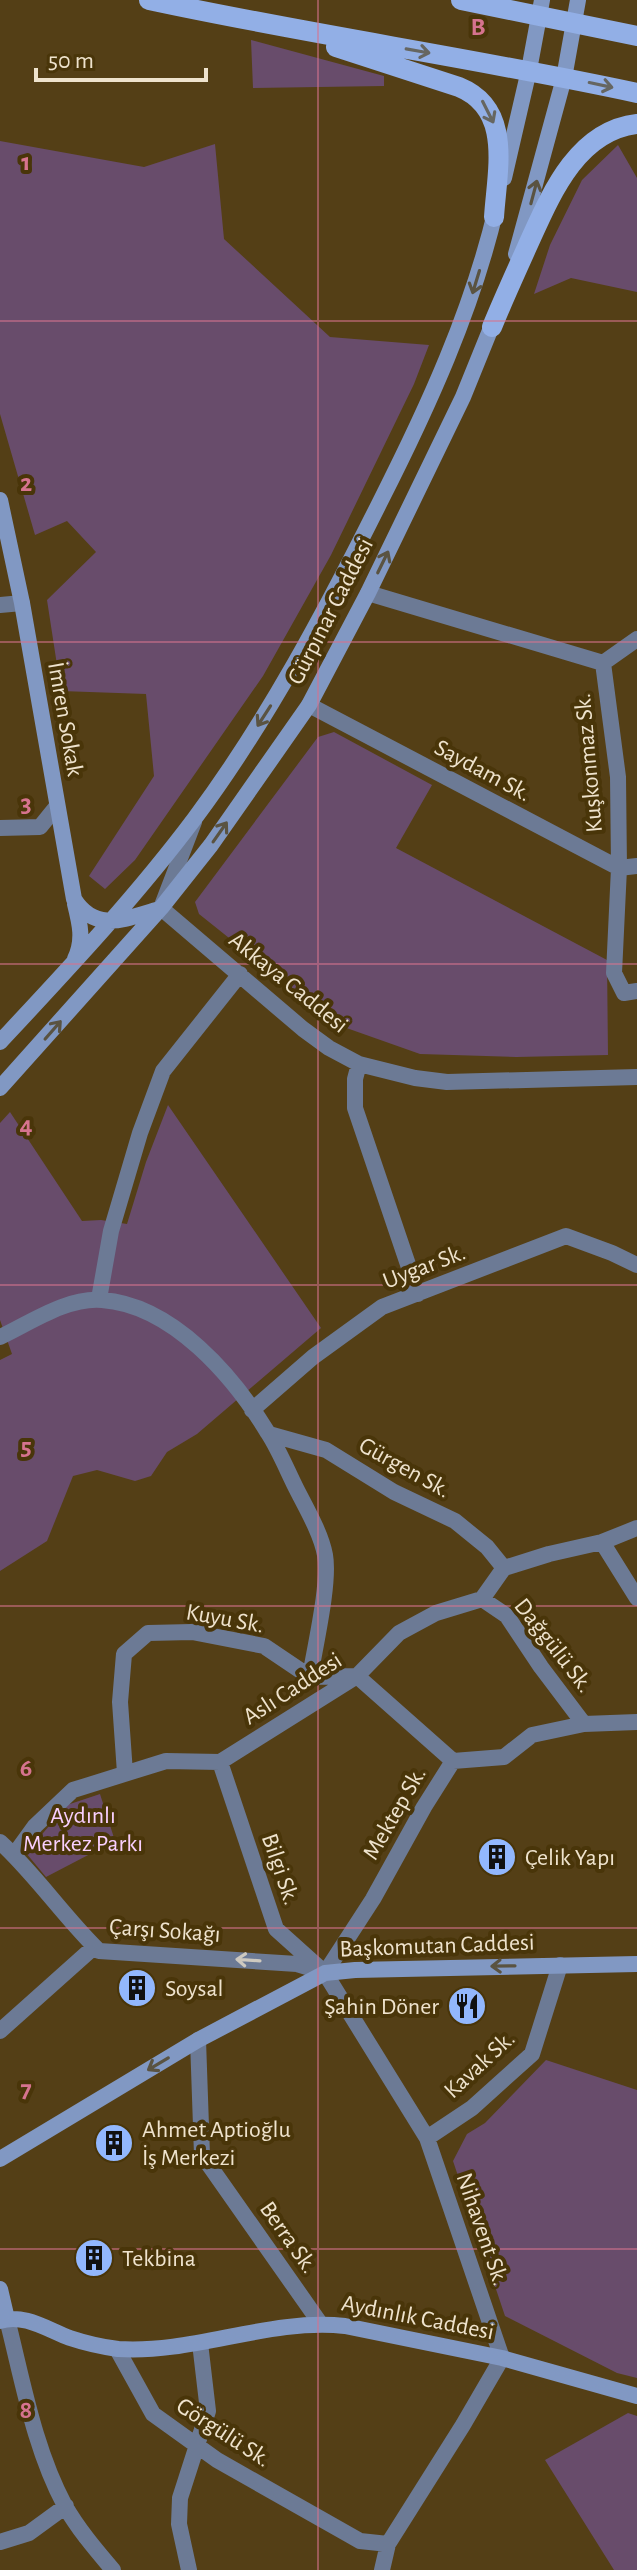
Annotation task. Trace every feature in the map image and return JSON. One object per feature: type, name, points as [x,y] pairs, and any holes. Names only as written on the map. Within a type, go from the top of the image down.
[{"type":"main road","points":[[149,0],[637,93]]},
{"type":"main road","points":[[461,0],[541,8],[575,22],[637,36]]},
{"type":"main road","name":"Gürpınar Caddesi","points":[[0,1088],[161,908],[211,845],[309,705],[368,593],[463,397],[492,327],[521,239],[564,78],[578,0]]},
{"type":"main road","name":"Gürpınar Caddesi","points":[[0,1042],[112,921],[196,816],[278,693],[343,576],[414,435],[474,289],[494,217],[541,8]]},
{"type":"main road","points":[[263,24],[472,92],[483,101],[498,136],[494,217]]},
{"type":"main road","points":[[492,327],[553,191],[570,165],[609,132],[637,124]]},
{"type":"main road","name":"İmren Sokak","points":[[0,500],[22,603],[81,932],[80,947],[73,964]]},
{"type":"main road","points":[[74,899],[90,917],[112,921],[161,908]]},
{"type":"main road","name":"Başkomutan Caddesi","points":[[0,2159],[198,2040],[325,1973],[637,1964]]},
{"type":"main road","points":[[0,2289],[4,2320]]},
{"type":"main road","name":"Aydınlık Caddesi","points":[[4,2320],[32,2322],[82,2342],[117,2349],[200,2343],[296,2324],[345,2326],[502,2358],[637,2396]]},
{"type":"street","name":"Kuşkonmaz Sk.","points":[[368,593],[603,663],[618,777],[619,868],[614,973],[624,993],[637,991]]},
{"type":"street","points":[[0,605],[22,603]]},
{"type":"street","points":[[603,663],[637,639]]},
{"type":"street","name":"Saydam Sk.","points":[[309,705],[619,868]]},
{"type":"street","points":[[0,828],[40,827],[57,806]]},
{"type":"street","points":[[161,908],[196,816]]},
{"type":"street","points":[[619,868],[637,866]]},
{"type":"street","name":"Akkaya Caddesi","points":[[161,908],[303,1029],[359,1064],[415,1078],[447,1082],[637,1077]]},
{"type":"street","points":[[99,1299],[111,1231],[140,1133],[163,1071],[240,974]]},
{"type":"street","points":[[359,1064],[355,1079],[355,1108],[418,1294]]},
{"type":"street","name":"Uygar Sk.","points":[[252,1410],[313,1357],[382,1307],[566,1236],[637,1265]]},
{"type":"street","points":[[0,1337],[64,1307],[99,1299],[136,1308],[185,1334],[225,1376],[269,1434],[325,1555],[323,1592],[310,1677],[357,1676],[453,1761]]},
{"type":"street","name":"Gürgen Sk.","points":[[269,1434],[326,1450],[394,1492],[455,1521],[487,1547],[504,1568]]},
{"type":"street","points":[[482,1599],[504,1568],[602,1542],[637,1528]]},
{"type":"street","points":[[602,1542],[637,1598]]},
{"type":"street","name":"Aslı Caddesi","points":[[220,1762],[357,1676],[399,1633],[436,1613],[482,1599]]},
{"type":"street","name":"Dağgülü Sk.","points":[[482,1599],[507,1616],[584,1724]]},
{"type":"street","name":"Kuyu Sk.","points":[[125,1773],[120,1702],[124,1654],[148,1633],[192,1632],[264,1646],[310,1677]]},
{"type":"street","name":"Mektep Sk.","points":[[325,1973],[373,1899],[453,1761],[504,1757],[532,1735],[584,1724],[637,1722]]},
{"type":"street","points":[[14,1855],[35,1826],[73,1790],[166,1761],[220,1762]]},
{"type":"street","name":"Bilgi Sk.","points":[[220,1762],[276,1929],[325,1973]]},
{"type":"street","name":"Çarşı Sokağı","points":[[0,1842],[99,1951],[297,1964],[325,1973]]},
{"type":"street","points":[[0,2031],[94,1947]]},
{"type":"street","name":"Kavak Sk.","points":[[427,2138],[472,2108],[532,2054],[560,1965]]},
{"type":"street","name":"Nihavent Sk.","points":[[325,1973],[427,2138],[502,2358]]},
{"type":"street","name":"Berra Sk.","points":[[198,2040],[202,2155],[320,2323]]},
{"type":"street","points":[[4,2320],[37,2442],[66,2506],[113,2570]]},
{"type":"street","points":[[189,2570],[179,2524],[180,2498],[208,2411],[200,2343]]},
{"type":"street","name":"Görgülü Sk.","points":[[117,2349],[153,2414],[217,2460],[360,2541],[388,2544]]},
{"type":"street","points":[[382,2570],[388,2544],[502,2358]]},
{"type":"street","points":[[0,2542],[29,2533],[66,2506]]},
{"type":"green space","points":[[251,40],[384,76],[384,86],[253,88]]},
{"type":"green space","points":[[0,141],[144,167],[215,144],[224,239],[330,337],[429,345],[414,384],[331,555],[263,676],[135,860],[105,889],[89,876],[154,776],[146,694],[61,691],[47,600],[96,552],[67,521],[35,535],[0,414]]},
{"type":"green space","points":[[618,145],[637,178],[637,292],[571,278],[534,294],[550,245],[582,180]]},
{"type":"green space","points":[[334,732],[432,785],[396,848],[607,960],[608,1055],[516,1057],[420,1054],[338,1025],[199,914],[195,902],[318,737]]},
{"type":"green space","points":[[168,1105],[321,1328],[197,1434],[167,1452],[151,1476],[135,1481],[97,1470],[73,1476],[47,1541],[0,1571],[0,1360],[12,1354],[0,1320],[0,1123],[10,1112],[82,1221],[127,1224]]},
{"type":"green space","name":"Aydınlı Merkez Parkı","points":[[100,1794],[115,1841],[46,1877],[26,1853],[67,1805]]},
{"type":"green space","points":[[546,2060],[637,2090],[637,2378],[617,2373],[505,2316],[453,2161],[467,2134],[485,2123]]},
{"type":"green space","points":[[628,2413],[637,2416],[637,2570],[614,2570],[545,2460]]},
{"type":"place","name":"Çelik Yapı","points":[[497,1857]]},
{"type":"place","name":"Soysal","points":[[137,1988]]},
{"type":"place","name":"Şahin Döner","points":[[467,2006]]},
{"type":"place","name":"Ahmet Aptioğlu İş Merkezi","points":[[114,2143]]},
{"type":"place","name":"Tekbina","points":[[94,2258]]}]
